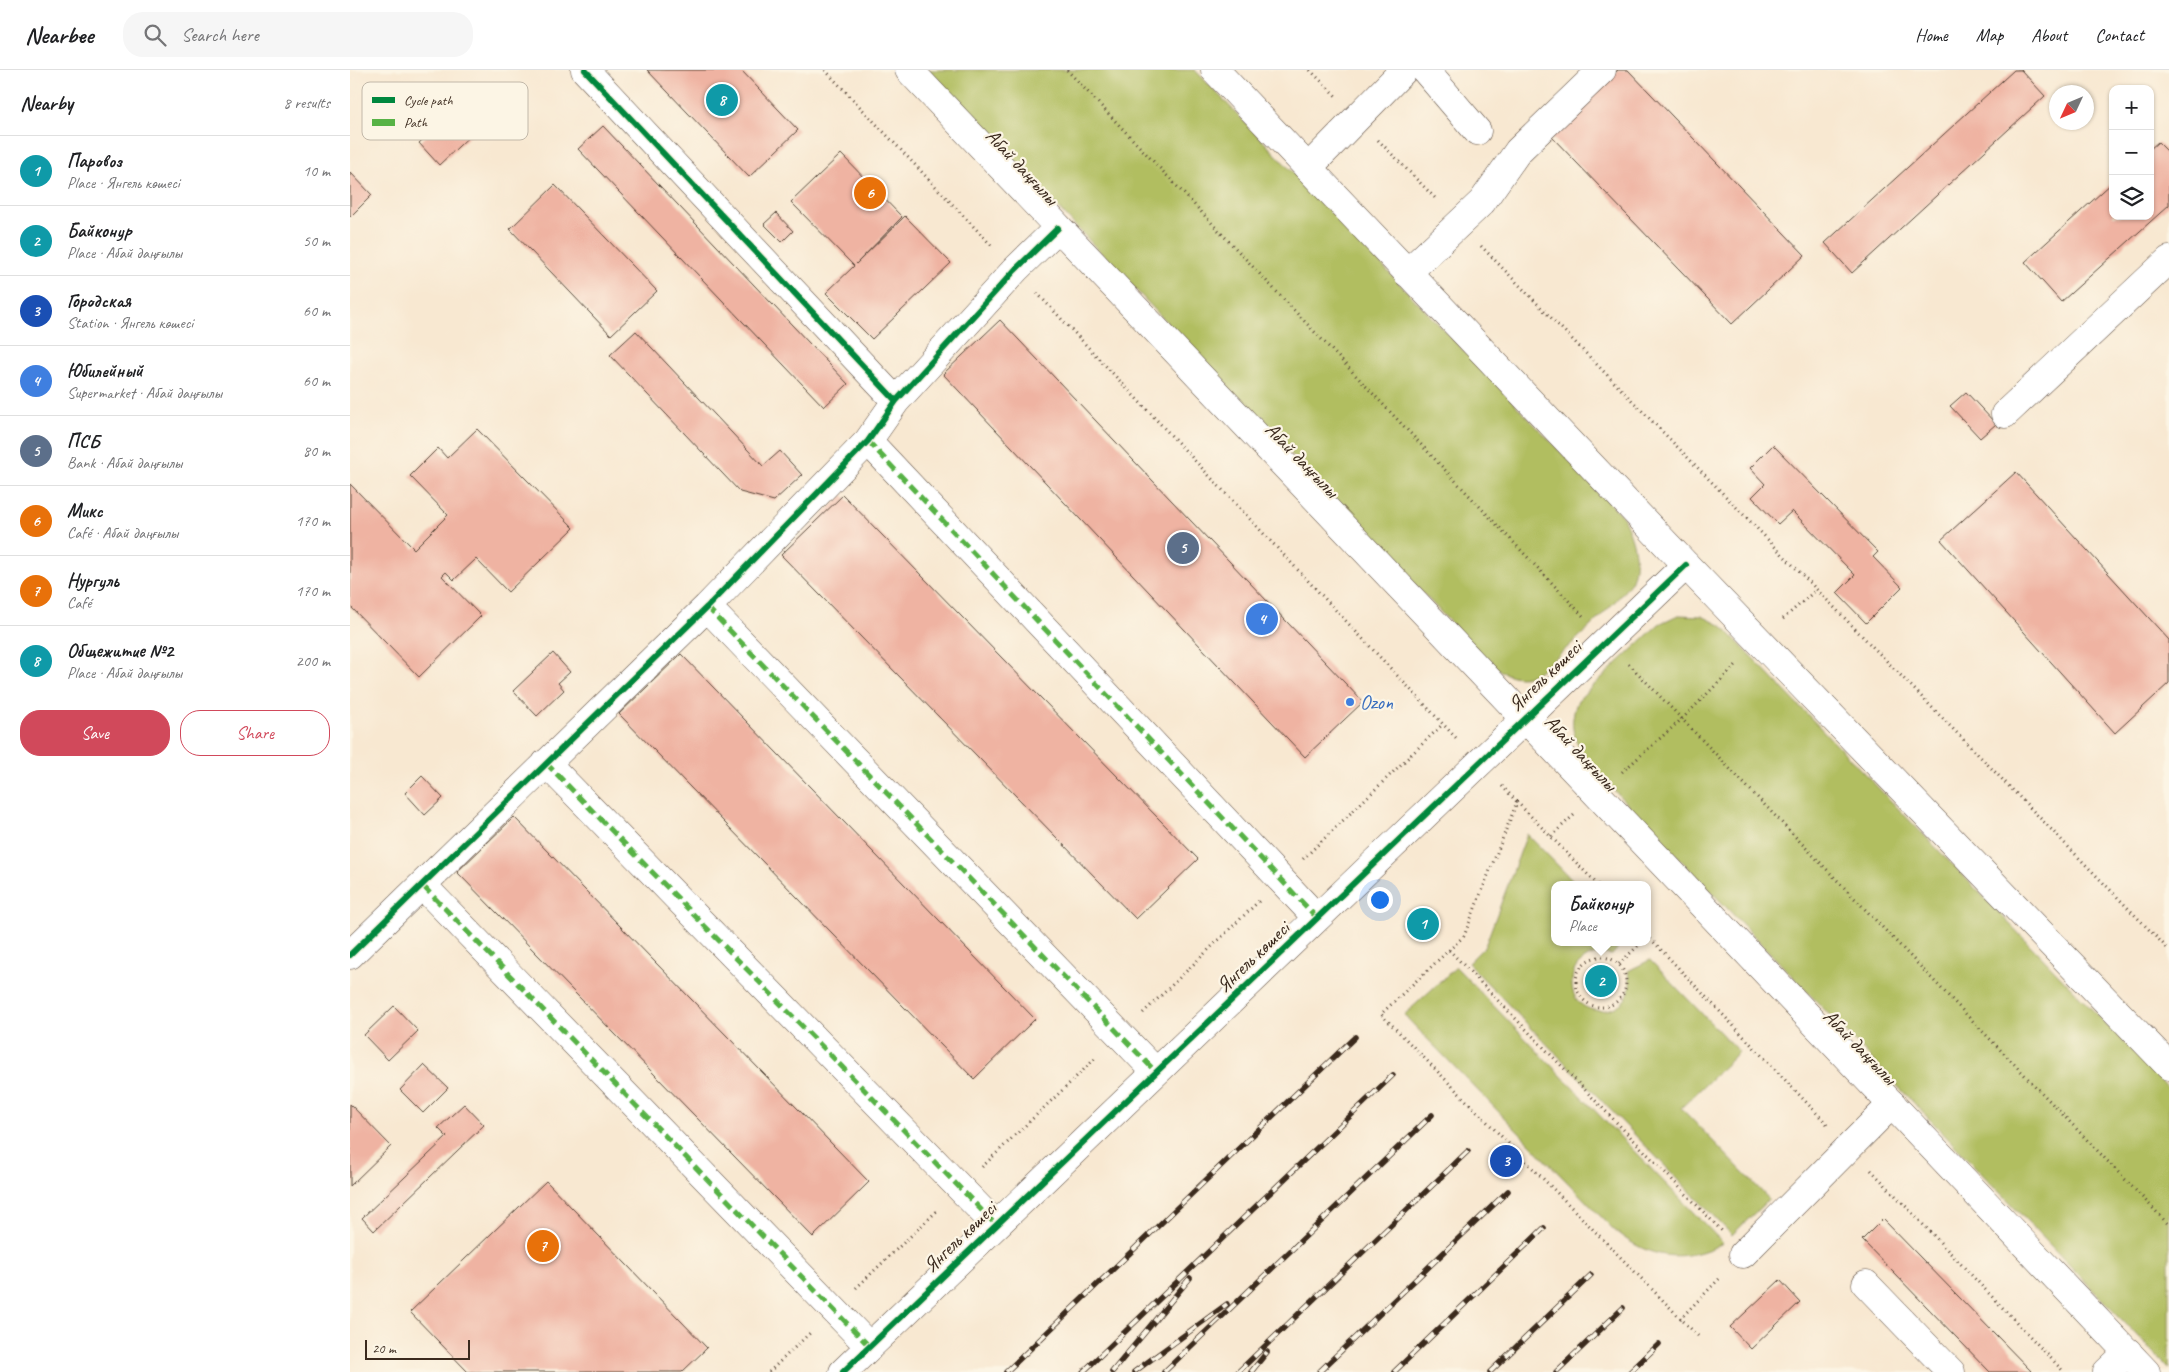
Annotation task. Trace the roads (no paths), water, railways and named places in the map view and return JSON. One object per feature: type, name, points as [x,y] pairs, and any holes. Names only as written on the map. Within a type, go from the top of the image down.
[{"type":"street","points":[[585,70],[896,401]]},
{"type":"street","name":"Абай даңғылы","points":[[909,70],[2146,1372]]},
{"type":"street","points":[[1215,70],[1686,565],[2169,1066]]},
{"type":"street","points":[[1308,168],[1404,70]]},
{"type":"street","points":[[1424,70],[1477,131]]},
{"type":"street","points":[[1408,273],[1482,202],[1518,151],[1602,70]]},
{"type":"street","points":[[350,956],[423,886],[546,762],[707,607],[868,441],[896,401],[1015,270],[1058,228]]},
{"type":"street","points":[[2005,414],[2169,260]]},
{"type":"street","points":[[868,441],[1317,918]]},
{"type":"street","name":"Янгель көшесі","points":[[843,1372],[1686,565]]},
{"type":"street","points":[[707,607],[1156,1072]]},
{"type":"street","points":[[546,762],[996,1225]]},
{"type":"street","points":[[423,886],[870,1346]]},
{"type":"street","points":[[1743,1254],[1892,1104]]},
{"type":"street","points":[[1866,1284],[1951,1372]]},
{"type":"street","points":[[2107,1372],[2128,1352]]},
{"type":"railway","points":[[1006,1372],[1355,1037]]},
{"type":"railway","points":[[1083,1372],[1393,1075]]},
{"type":"railway","points":[[1164,1372],[1432,1115]]},
{"type":"railway","points":[[1238,1372],[1468,1151]]},
{"type":"railway","points":[[1319,1372],[1508,1191]]},
{"type":"railway","points":[[1394,1372],[1544,1228]]},
{"type":"railway","points":[[1490,1372],[1591,1275]]},
{"type":"railway","points":[[1112,1372],[1190,1278]]},
{"type":"railway","points":[[1134,1372],[1227,1304]]},
{"type":"railway","points":[[1556,1372],[1623,1308]]},
{"type":"railway","points":[[1630,1372],[1659,1344]]},
{"type":"railway","points":[[1251,1372],[1267,1352]]},
{"type":"place","name":"Общежитие №2","points":[[722,100]]},
{"type":"place","name":"Микс","points":[[870,193]]},
{"type":"place","name":"ПСБ","points":[[1183,548]]},
{"type":"place","name":"Юбилейный","points":[[1262,619]]},
{"type":"place","name":"Ozon","points":[[1350,702]]},
{"type":"place","name":"Паровоз","points":[[1423,924]]},
{"type":"place","name":"Байконур","points":[[1601,981]]},
{"type":"place","name":"Городская","points":[[1506,1161]]},
{"type":"place","name":"Нургуль","points":[[543,1246]]}]
